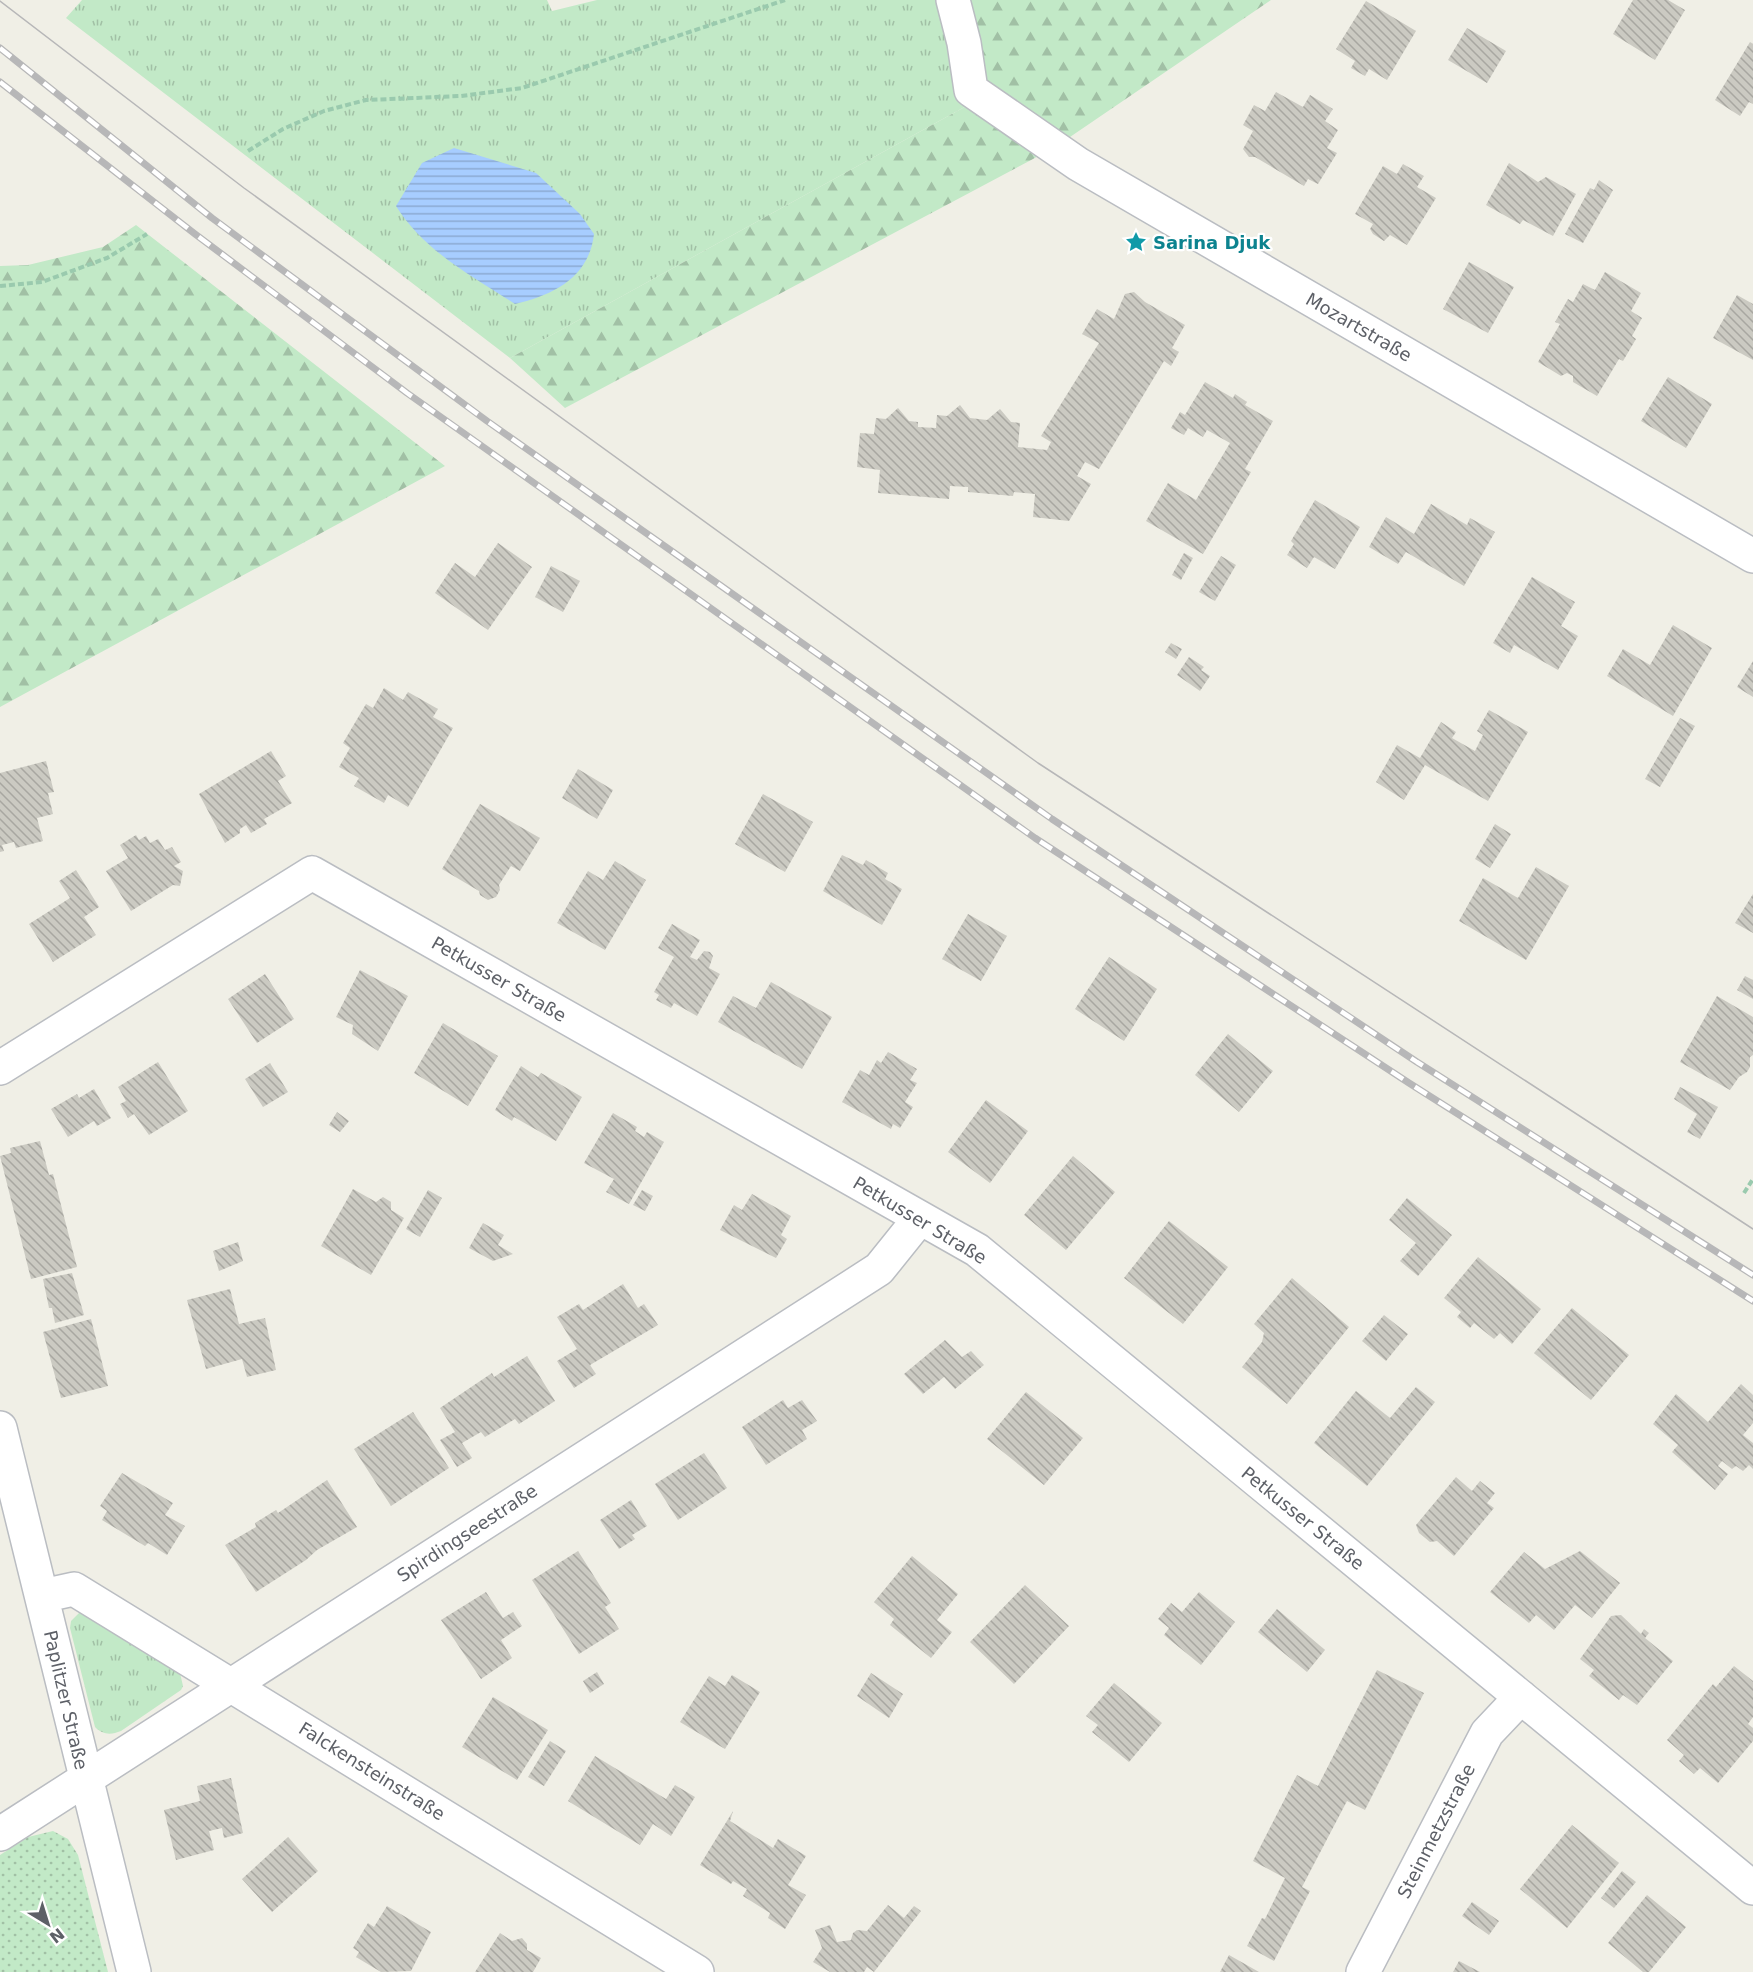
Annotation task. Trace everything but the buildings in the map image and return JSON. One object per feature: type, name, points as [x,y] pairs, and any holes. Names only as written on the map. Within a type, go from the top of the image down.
[{"type":"street","name":"Mozartstraße","points":[[953,0],[964,43],[971,90],[1078,164],[1753,556]]},
{"type":"street","name":"Petkusser Straße","points":[[0,1068],[312,873],[977,1250],[1753,1888]]},
{"type":"street","name":"Spirdingseestraße","points":[[0,1834],[879,1269],[920,1218]]},
{"type":"street","name":"Paplitzer Straße","points":[[0,1428],[134,1972]]},
{"type":"street","name":"Falckensteinstraße","points":[[42,1596],[74,1589],[232,1684],[697,1972]]},
{"type":"street","name":"Steinmetzstraße","points":[[1363,1972],[1487,1733],[1521,1697]]},
{"type":"path","points":[[248,151],[284,129],[324,111],[366,100],[461,96],[522,88],[785,0]]},
{"type":"path","points":[[0,286],[42,282],[107,258],[147,234]]},
{"type":"path","points":[[1744,1193],[1753,1179]]},
{"type":"green space","points":[[82,0],[547,0],[552,11],[597,0],[946,0],[970,104],[510,358],[66,18]]},
{"type":"green space","points":[[946,0],[1271,0],[1070,137],[1033,159],[565,408],[510,358],[970,104]]},
{"type":"green space","points":[[136,225],[445,466],[0,707],[0,266],[28,265],[103,247]]},
{"type":"green space","points":[[80,1612],[87,1612],[180,1673],[183,1686],[181,1690],[121,1731],[107,1734],[98,1730],[95,1727],[70,1628],[71,1621]]},
{"type":"green space","points":[[53,1831],[68,1839],[78,1855],[108,1972],[0,1972],[0,1855],[28,1837]]},
{"type":"water","points":[[454,148],[536,173],[580,214],[594,234],[591,249],[577,273],[567,282],[543,295],[515,304],[466,273],[420,236],[396,206],[422,163]]},
{"type":"tram line","points":[[0,1],[244,188],[1038,763],[1753,1229]]},
{"type":"railway","points":[[0,48],[212,218],[487,421],[1052,819],[1417,1062],[1753,1275]]},
{"type":"railway","points":[[0,82],[195,234],[407,393],[1035,838],[1409,1083],[1753,1301]]},
{"type":"place","name":"Sarina Djuk","points":[[1136,242]]}]
